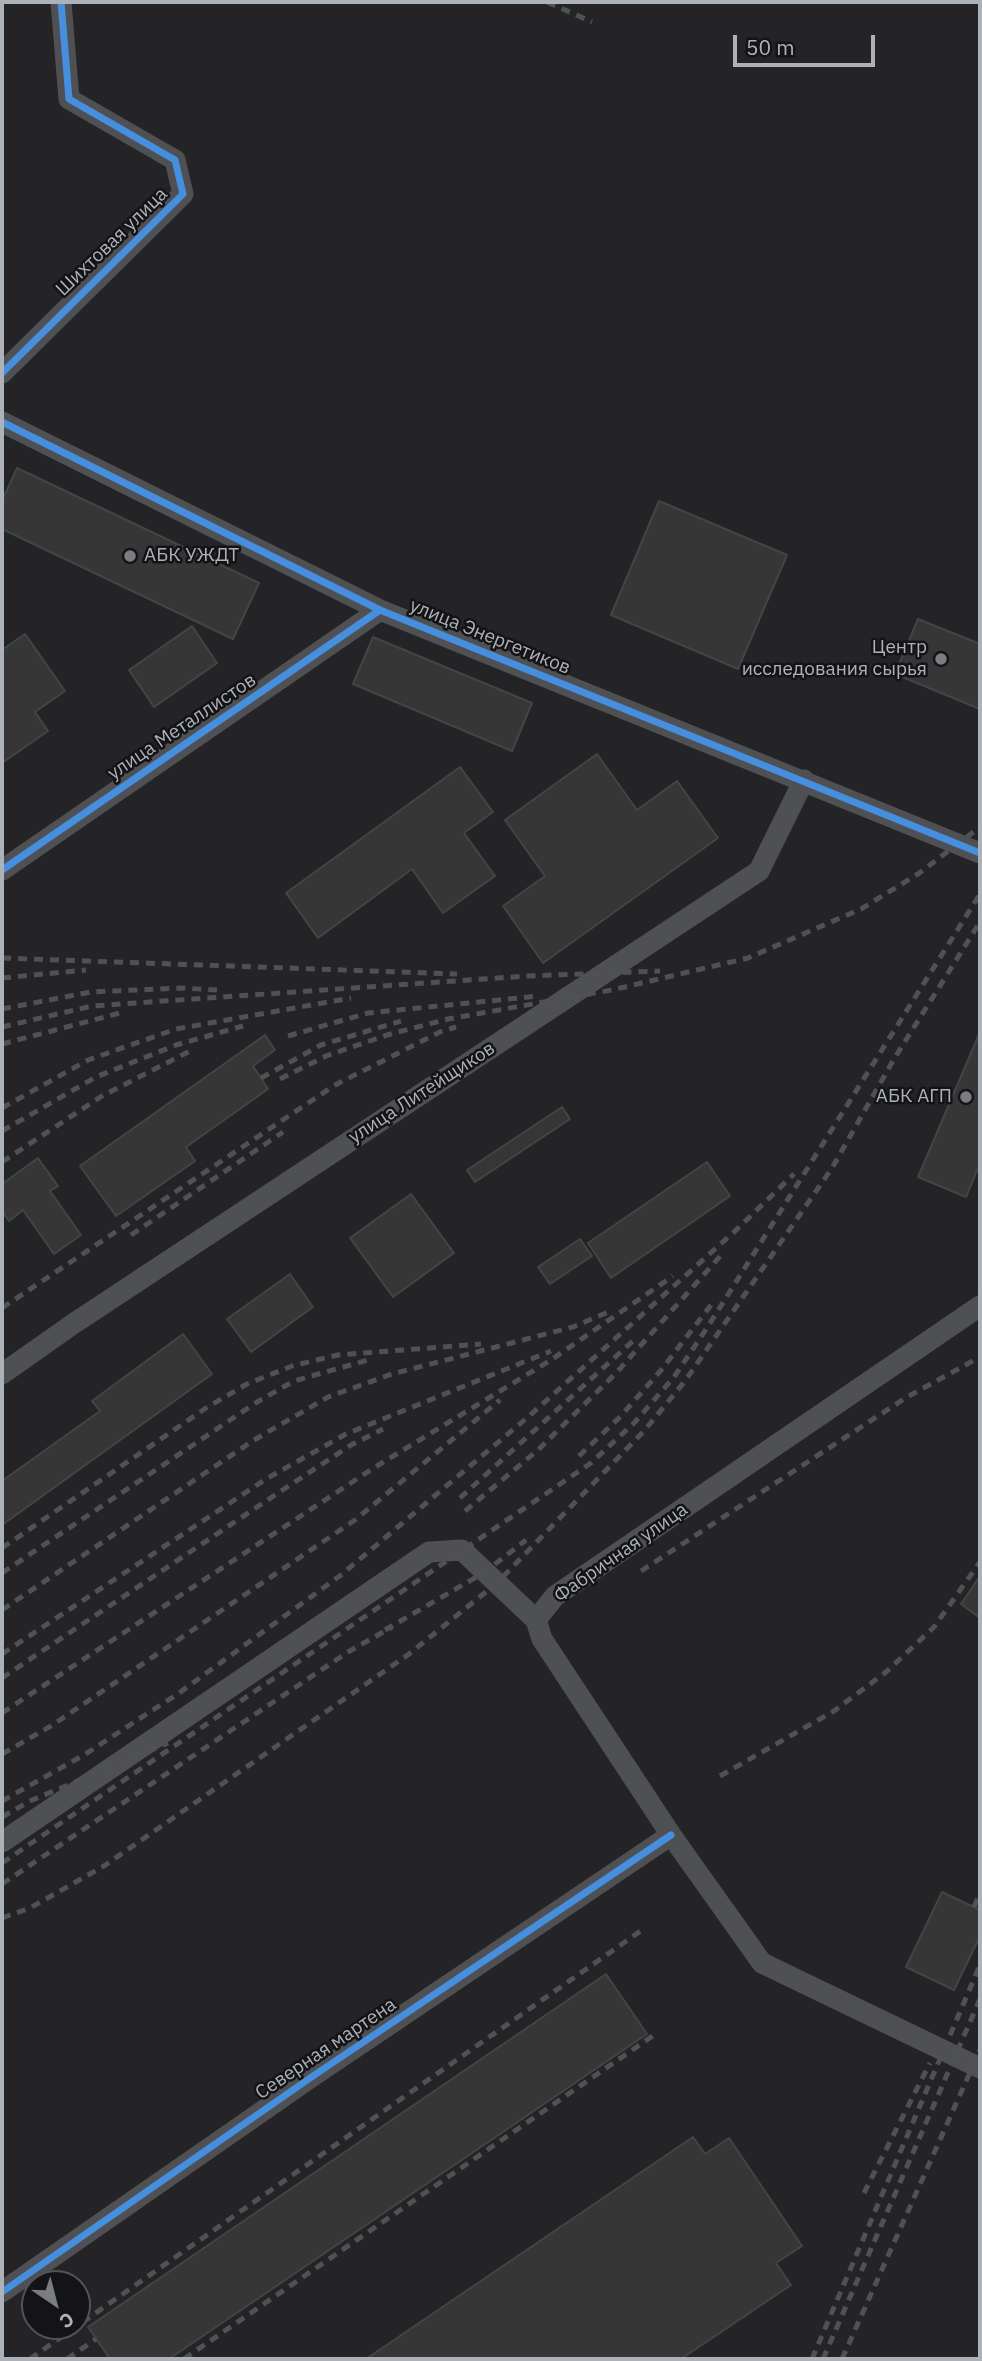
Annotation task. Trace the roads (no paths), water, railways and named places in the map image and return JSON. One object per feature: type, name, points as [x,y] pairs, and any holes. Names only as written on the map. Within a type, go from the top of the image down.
[{"type":"street","name":"Шихтовая улица","points":[[2,373],[183,194],[175,160],[69,99],[61,2]]},
{"type":"street","name":"улица Энергетиков","points":[[2,422],[380,610],[980,853]]},
{"type":"street","name":"улица Металлистов","points":[[2,870],[380,610]]},
{"type":"street","name":"улица Литейщиков","points":[[2,1374],[73,1324],[759,871],[804,780]]},
{"type":"street","name":"Фабричная улица","points":[[980,1306],[555,1596],[536,1620],[542,1639],[670,1835],[762,1963],[980,2068]]},
{"type":"street","points":[[2,1842],[429,1552],[462,1550],[536,1620]]},
{"type":"street","name":"Северная мартена","points":[[2,2292],[313,2076],[670,1835]]},
{"type":"railway","points":[[547,2],[592,22]]},
{"type":"railway","points":[[280,1079],[326,1056],[387,1035],[448,1019],[612,990],[748,958],[861,909],[918,874],[980,827]]},
{"type":"railway","points":[[2,1863],[591,1463],[635,1422],[674,1377],[707,1328],[980,894]]},
{"type":"railway","points":[[2,1918],[30,1908],[104,1866],[409,1654],[497,1583],[644,1431],[685,1381],[832,1168],[894,1059],[980,922]]},
{"type":"railway","points":[[2,958],[457,974]]},
{"type":"railway","points":[[2,978],[86,970]]},
{"type":"railway","points":[[2,1027],[92,1006],[527,976],[660,971]]},
{"type":"railway","points":[[2,1009],[91,992],[181,988],[217,990]]},
{"type":"railway","points":[[288,1036],[368,1013],[539,996]]},
{"type":"railway","points":[[2,1108],[88,1060],[176,1029],[351,998]]},
{"type":"railway","points":[[2,1044],[120,1013]]},
{"type":"railway","points":[[261,1078],[321,1045],[401,1021]]},
{"type":"railway","points":[[2,1131],[96,1077],[176,1045],[243,1026]]},
{"type":"railway","points":[[2,1308],[335,1085],[440,1032],[456,1027]]},
{"type":"railway","points":[[2,1162],[102,1096],[194,1049]]},
{"type":"railway","points":[[131,1235],[283,1132]]},
{"type":"railway","points":[[2,1801],[84,1755],[179,1693],[341,1575],[528,1417],[734,1232],[794,1174]]},
{"type":"railway","points":[[465,1511],[538,1450],[617,1372],[724,1252]]},
{"type":"railway","points":[[2,1713],[372,1469],[551,1360],[673,1276]]},
{"type":"railway","points":[[579,1456],[621,1416],[662,1369],[711,1305]]},
{"type":"railway","points":[[2,1610],[254,1440],[328,1397],[392,1374],[573,1327],[613,1310]]},
{"type":"railway","points":[[460,1498],[634,1340]]},
{"type":"railway","points":[[2,1548],[206,1408],[247,1384],[292,1366],[338,1355],[481,1344]]},
{"type":"railway","points":[[2,1654],[266,1479],[346,1434],[551,1351]]},
{"type":"railway","points":[[641,1571],[907,1397],[980,1357]]},
{"type":"railway","points":[[2,1573],[257,1402],[294,1381],[368,1360]]},
{"type":"railway","points":[[2,1754],[51,1726],[355,1520],[500,1400]]},
{"type":"railway","points":[[2,1678],[351,1445],[383,1429]]},
{"type":"railway","points":[[385,1630],[485,1572],[526,1540]]},
{"type":"railway","points":[[720,1776],[834,1711],[886,1672],[934,1627],[980,1562]]},
{"type":"railway","points":[[2,1884],[348,1652],[392,1627]]},
{"type":"railway","points":[[2,1817],[30,1801],[168,1743]]},
{"type":"railway","points":[[974,1907],[980,1893]]},
{"type":"railway","points":[[30,2359],[642,1930]]},
{"type":"railway","points":[[812,2359],[980,1965]]},
{"type":"railway","points":[[823,2359],[980,1999]]},
{"type":"railway","points":[[184,2359],[654,2035]]},
{"type":"railway","points":[[842,2359],[980,2050]]},
{"type":"railway","points":[[864,2193],[930,2063]]},
{"type":"railway","points":[[67,2359],[96,2339]]},
{"type":"place","name":"АБК УЖДТ","points":[[130,556]]},
{"type":"place","name":"Центр исследования сырья","points":[[941,659]]},
{"type":"place","name":"АБК АГП","points":[[966,1097]]}]
